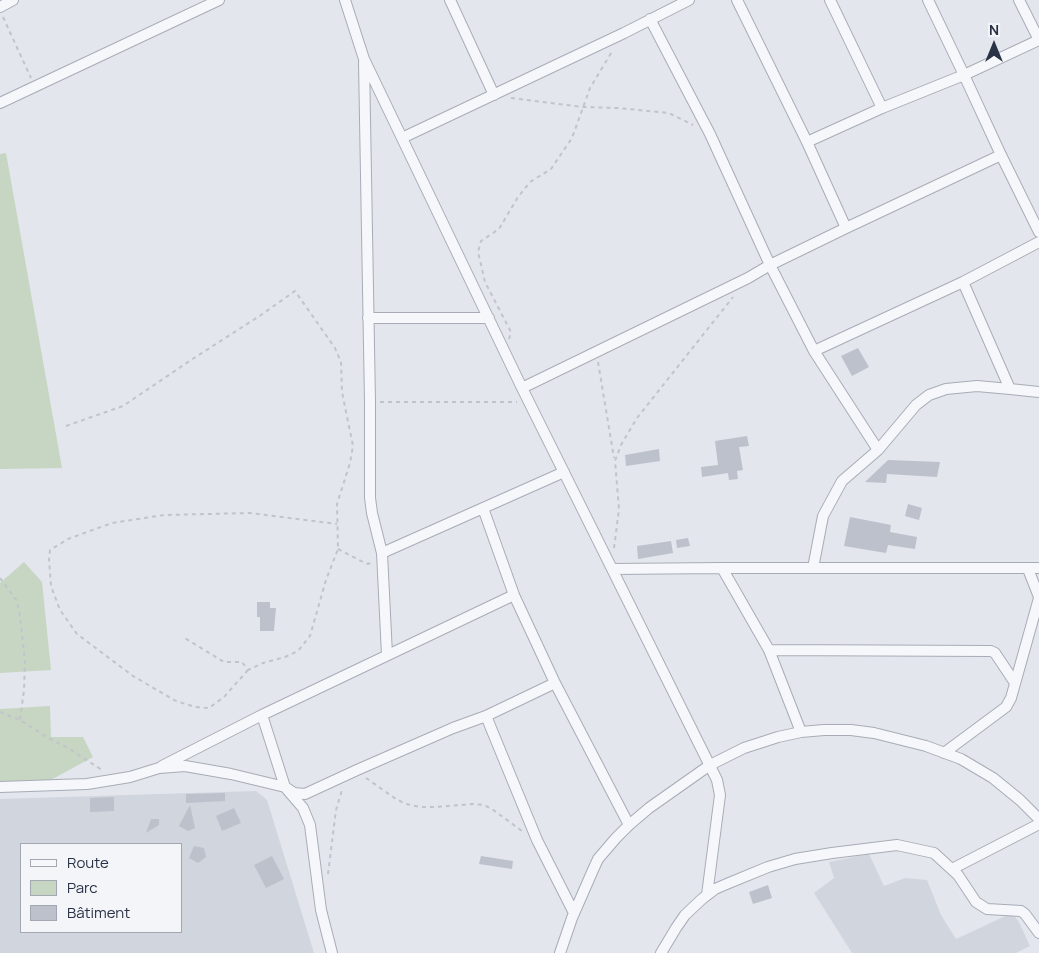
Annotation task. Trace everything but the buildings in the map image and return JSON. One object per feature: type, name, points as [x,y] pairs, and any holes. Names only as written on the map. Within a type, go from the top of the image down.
[{"type":"street","points":[[0,8],[13,0]]},
{"type":"street","points":[[0,103],[219,0]]},
{"type":"street","points":[[345,0],[364,59],[507,353],[522,388],[710,765],[720,795],[707,895]]},
{"type":"street","points":[[402,138],[624,33],[689,0]]},
{"type":"street","points":[[737,0],[807,142],[846,228]]},
{"type":"street","points":[[830,0],[882,108]]},
{"type":"street","points":[[928,0],[1039,232]]},
{"type":"street","points":[[807,142],[882,108],[964,75],[1039,40],[1019,0]]},
{"type":"street","points":[[454,1],[494,95]]},
{"type":"street","points":[[650,19],[710,134],[770,265],[814,350],[878,450]]},
{"type":"street","points":[[364,59],[370,498],[382,553],[387,655]]},
{"type":"street","points":[[522,388],[846,228],[1001,155]]},
{"type":"street","points":[[814,350],[963,282],[1039,242]]},
{"type":"street","points":[[963,282],[1010,389]]},
{"type":"street","points":[[368,318],[490,318]]},
{"type":"street","points":[[813,568],[823,516],[842,481],[878,450],[916,406],[929,395],[946,389],[977,386],[1039,392]]},
{"type":"street","points":[[382,553],[564,472]]},
{"type":"street","points":[[483,508],[514,594],[555,683],[629,825]]},
{"type":"street","points":[[722,568],[769,650],[801,732]]},
{"type":"street","points":[[612,569],[1034,569],[1039,598],[1011,698],[1006,707],[944,753]]},
{"type":"street","points":[[0,786],[87,784],[130,777],[158,768],[262,715],[514,594]]},
{"type":"street","points":[[769,650],[991,651],[995,653],[1015,683]]},
{"type":"street","points":[[158,768],[185,766],[210,770],[285,787],[294,792],[305,794],[453,728],[486,716],[555,683]]},
{"type":"street","points":[[262,715],[285,787],[303,808],[310,825],[321,910],[332,953]]},
{"type":"street","points":[[486,716],[537,840],[574,913]]},
{"type":"street","points":[[560,953],[574,913],[598,859],[606,848],[629,825],[710,765],[760,742],[801,732],[842,730],[874,733],[926,746],[961,759],[993,778],[1020,800],[1039,819]]},
{"type":"street","points":[[952,869],[1039,824]]},
{"type":"street","points":[[661,953],[685,915],[707,895],[729,883],[768,867],[795,859],[897,845],[934,853],[958,875],[976,902],[987,909],[1021,912],[1025,914],[1039,933]]},
{"type":"path","points":[[0,8],[36,87]]},
{"type":"path","points":[[507,353],[511,332],[485,282],[478,252],[481,241],[499,229],[518,197],[530,182],[551,169],[572,138],[590,88],[614,48]]},
{"type":"path","points":[[494,95],[526,101],[583,107],[670,112],[694,126]]},
{"type":"path","points":[[66,426],[123,406],[295,291],[335,348],[341,362],[342,392],[353,446],[350,463],[337,504],[338,549],[326,580],[310,636],[298,651],[286,658],[263,663],[248,670],[224,697],[209,708],[195,707],[176,701],[133,676],[78,634],[60,610],[51,586],[48,559],[50,550],[68,539],[112,523],[164,515],[250,513],[337,524]]},
{"type":"path","points":[[615,461],[621,445],[637,418],[736,293]]},
{"type":"path","points":[[596,352],[615,461],[619,509],[614,552]]},
{"type":"path","points":[[370,402],[530,402]]},
{"type":"path","points":[[338,549],[368,564],[382,553]]},
{"type":"path","points":[[0,578],[17,601],[20,617],[25,660],[20,720]]},
{"type":"path","points":[[183,637],[224,662],[242,662],[248,670]]},
{"type":"path","points":[[0,712],[20,720],[106,772]]},
{"type":"path","points":[[357,770],[396,799],[406,804],[435,807],[473,804],[484,806],[492,809],[516,828],[537,840]]},
{"type":"path","points":[[318,890],[327,879],[336,810],[342,790],[347,784]]},
{"type":"shaded area","points":[[256,791],[267,800],[314,953],[0,953],[0,799]]},
{"type":"shaded area","points":[[869,854],[884,886],[905,878],[927,880],[941,915],[956,939],[1012,913],[1019,922],[1030,946],[1016,953],[852,953],[814,893],[834,878],[829,862]]},
{"type":"green space","points":[[6,153],[62,468],[0,469],[0,154]]},
{"type":"green space","points":[[24,562],[42,582],[51,670],[0,673],[0,583]]},
{"type":"green space","points":[[50,706],[51,737],[83,737],[93,757],[38,787],[0,788],[0,709]]}]
